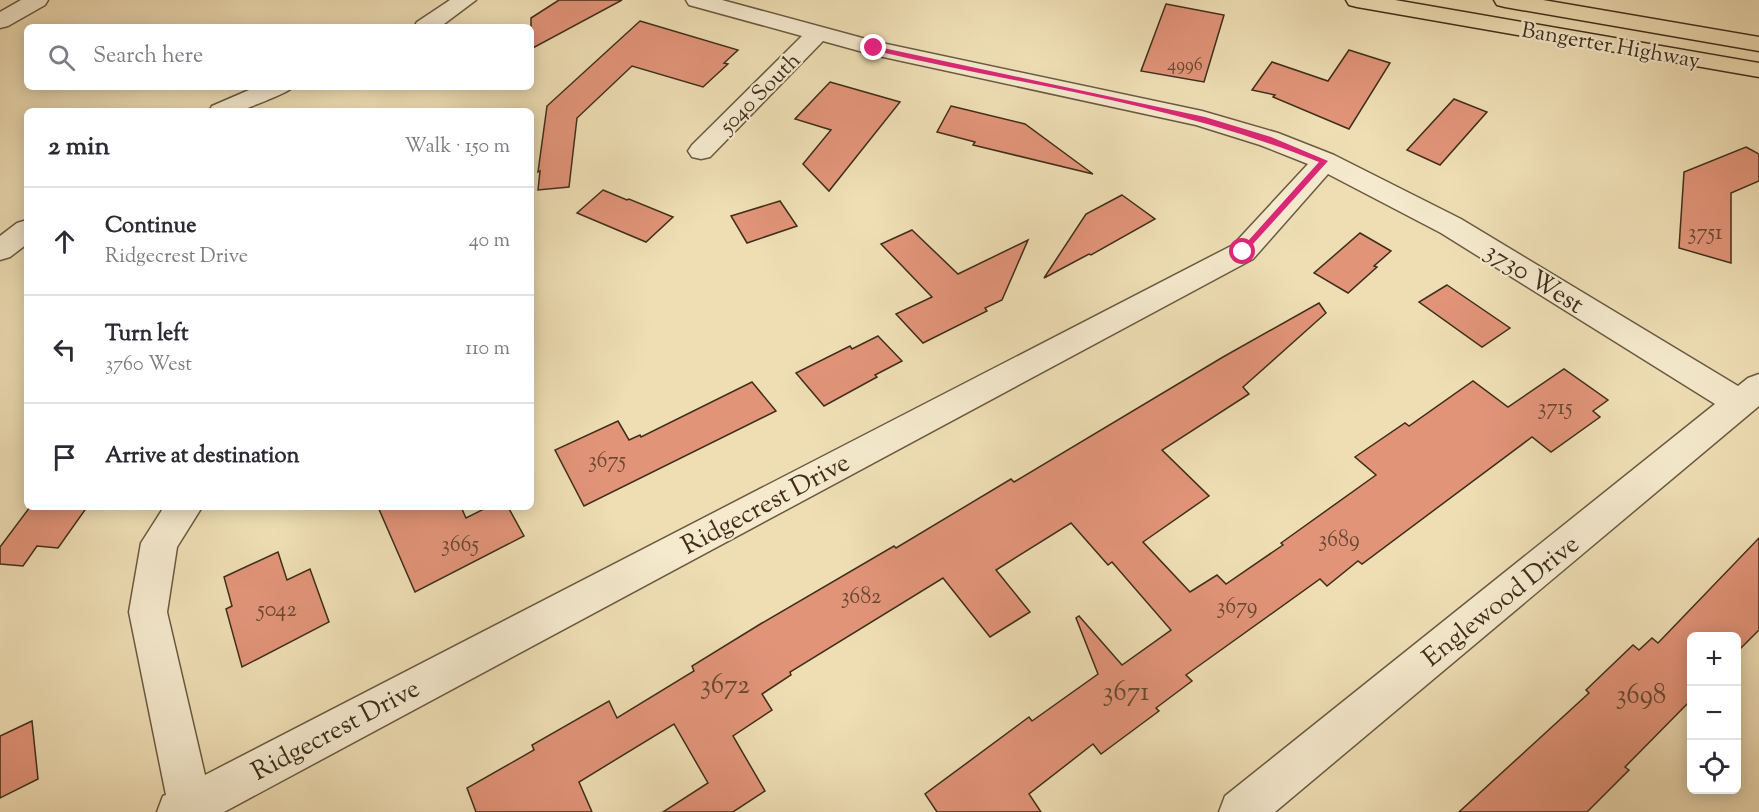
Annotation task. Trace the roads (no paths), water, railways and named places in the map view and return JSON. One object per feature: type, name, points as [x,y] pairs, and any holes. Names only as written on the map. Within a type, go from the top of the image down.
[{"type":"highway","name":"Bangerter Highway","points":[[1358,0],[1759,70]]},
{"type":"highway","name":"Bangerter Highway","points":[[1505,0],[1759,44]]},
{"type":"street","points":[[0,21],[37,0]]},
{"type":"street","points":[[429,24],[465,0]]},
{"type":"street","name":"3730 West","points":[[697,0],[874,48],[1203,119],[1269,139],[1324,161],[1451,226],[1750,395]]},
{"type":"street","name":"5040 South","points":[[701,151],[818,33]]},
{"type":"street","points":[[225,108],[244,92]]},
{"type":"street","name":"Ridgecrest Drive","points":[[187,810],[1243,252],[1324,161]]},
{"type":"street","points":[[0,250],[24,232]]},
{"type":"street","name":"Englewood Drive","points":[[1241,812],[1750,395]]},
{"type":"street","points":[[182,510],[159,543],[148,612],[187,810]]}]
